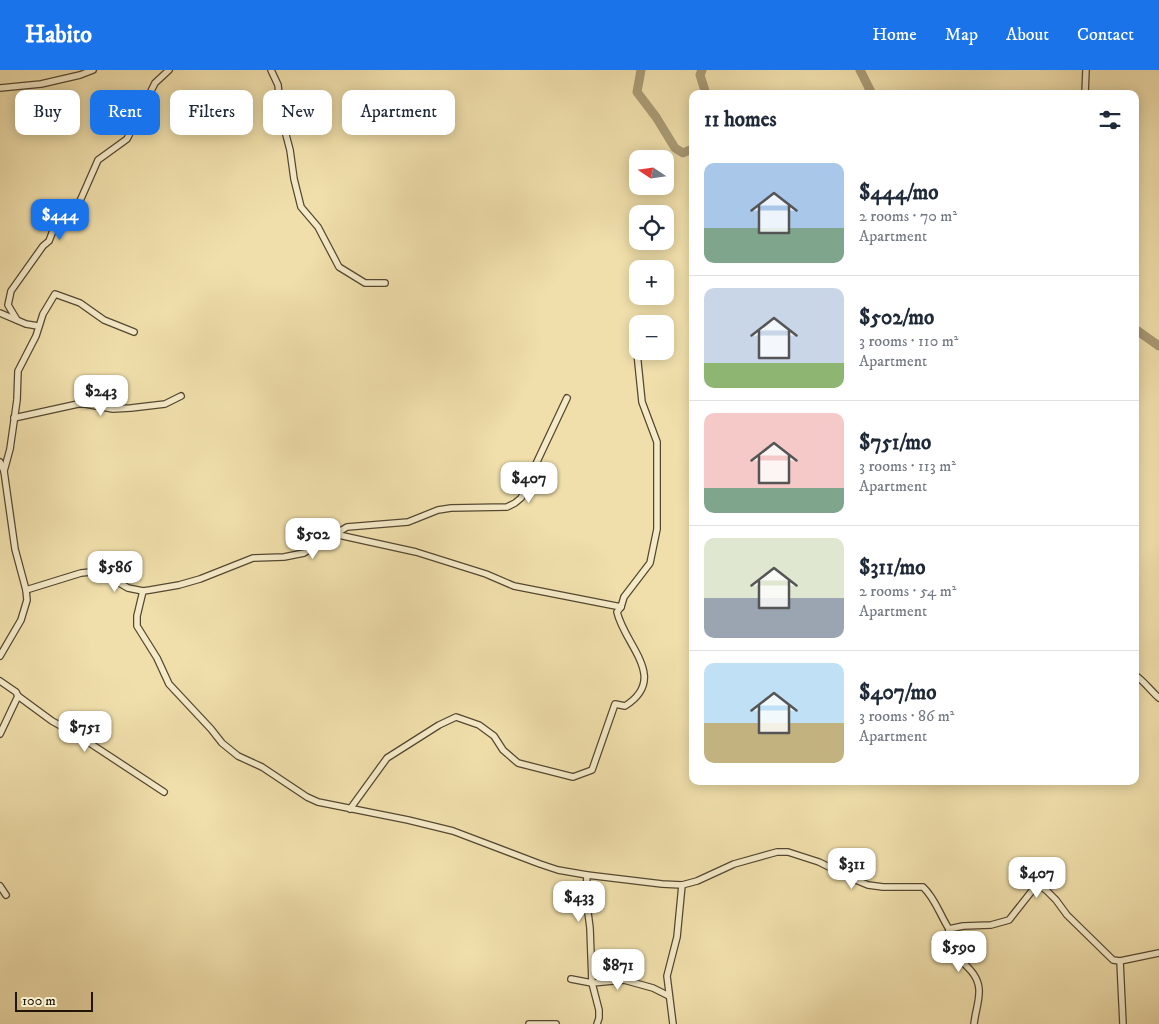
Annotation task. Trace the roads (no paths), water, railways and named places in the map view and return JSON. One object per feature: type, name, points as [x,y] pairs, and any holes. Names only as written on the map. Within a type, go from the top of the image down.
[{"type":"street","points":[[0,88],[41,84],[93,70]]},
{"type":"street","points":[[17,320],[8,305],[11,291],[43,246],[49,241],[54,228],[80,201],[98,160],[127,139],[155,83],[169,70]]},
{"type":"street","points":[[271,70],[278,85],[281,116],[286,129],[294,179],[301,207],[318,227],[339,267],[365,283],[385,283]]},
{"type":"street","points":[[1085,90],[1086,70]]},
{"type":"street","points":[[4,471],[10,449],[18,393],[18,371],[33,343],[38,326],[52,298],[58,294],[80,303],[113,325],[134,332]]},
{"type":"street","points":[[0,313],[38,326]]},
{"type":"street","points":[[350,809],[387,758],[439,725],[456,717],[479,725],[494,736],[503,750],[518,763],[573,777],[592,770],[615,704],[625,706],[632,702],[645,685],[638,654],[625,634],[617,612],[621,607],[624,597],[650,563],[657,529],[657,442],[642,402],[638,360]]},
{"type":"street","points":[[14,418],[78,404],[114,408],[165,404],[181,396]]},
{"type":"street","points":[[26,590],[81,573],[91,572],[104,574],[128,588],[143,591],[180,585],[253,558],[284,557],[304,553],[347,527],[408,522],[438,510],[450,508],[507,507],[521,498],[528,486],[534,468],[567,398]]},
{"type":"street","points":[[0,462],[4,471],[15,549],[26,590],[26,607],[21,620],[0,656]]},
{"type":"street","points":[[0,500],[7,500]]},
{"type":"street","points":[[334,534],[416,552],[486,574],[514,586],[621,607]]},
{"type":"street","points":[[143,591],[137,626],[157,658],[169,684],[222,743],[238,756],[262,767],[307,797],[318,802],[453,831],[549,867],[588,875],[682,885],[697,881],[734,864],[777,852],[788,852],[819,862],[868,885],[923,887],[932,897],[949,929],[949,944],[958,958],[975,976],[979,988],[974,1024]]},
{"type":"street","points":[[1139,677],[1159,698]]},
{"type":"street","points":[[0,681],[52,721],[79,736],[164,792]]},
{"type":"street","points":[[0,734],[18,696]]},
{"type":"street","points":[[588,875],[586,897],[590,928],[592,984],[599,1010],[597,1024]]},
{"type":"street","points":[[673,1024],[668,976],[677,937],[682,885]]},
{"type":"street","points":[[0,886],[6,895]]},
{"type":"street","points":[[949,929],[963,926],[992,925],[1009,920],[1029,893],[1035,887],[1042,887],[1056,900],[1067,915],[1113,960],[1159,953]]},
{"type":"street","points":[[1120,960],[1123,1024]]},
{"type":"street","points":[[571,979],[592,984],[624,980],[653,988],[669,996]]},
{"type":"street","points":[[529,1024],[556,1024]]},
{"type":"waterway","points":[[641,70],[637,92],[656,117],[675,148],[683,153],[689,150]]},
{"type":"waterway","points":[[702,70],[700,75],[705,90]]},
{"type":"waterway","points":[[860,70],[870,90]]},
{"type":"waterway","points":[[1139,332],[1159,346]]}]
